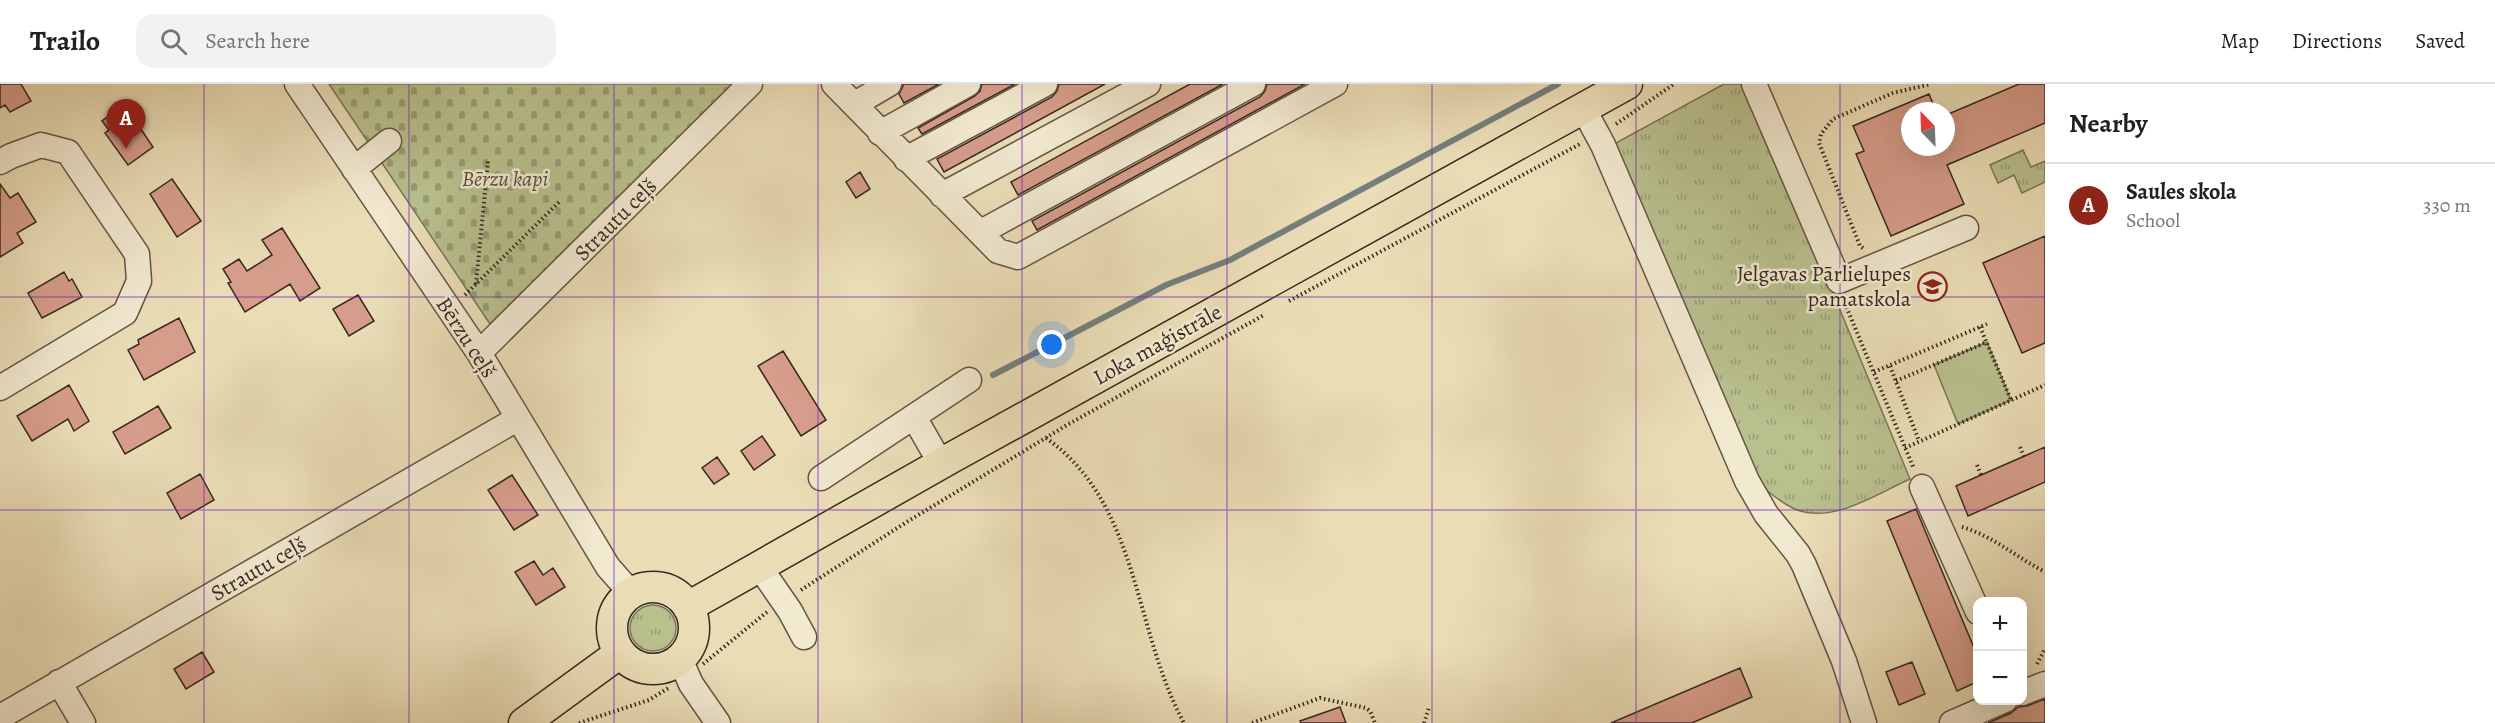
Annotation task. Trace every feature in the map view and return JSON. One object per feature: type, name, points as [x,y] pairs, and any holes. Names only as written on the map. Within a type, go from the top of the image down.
[{"type":"main road","name":"Loka maģistrāle","points":[[688,607],[1590,98],[1627,84]]},
{"type":"main road","points":[[656,587],[669,590],[680,597],[688,607],[693,620],[694,634],[689,648],[686,673],[662,668],[642,668],[630,663],[620,653],[612,634],[614,615],[621,602],[631,594],[643,588],[656,587]]},
{"type":"main road","points":[[524,723],[620,653]]},
{"type":"street","name":"Bērzu ceļš","points":[[297,84],[479,353],[608,567],[631,594]]},
{"type":"street","name":"Strautu ceļš","points":[[479,353],[750,84]]},
{"type":"street","points":[[834,84],[998,251],[1018,257],[1335,84]]},
{"type":"street","points":[[855,104],[889,84]]},
{"type":"street","points":[[880,133],[968,84]]},
{"type":"street","points":[[906,159],[1045,84]]},
{"type":"street","points":[[942,195],[1148,84]]},
{"type":"street","points":[[981,232],[1253,84]]},
{"type":"street","points":[[1754,84],[1839,281],[1966,228]]},
{"type":"street","points":[[1590,98],[1598,134],[1747,481],[1766,514],[1804,565],[1844,661],[1864,723]]},
{"type":"street","points":[[354,168],[389,141]]},
{"type":"street","points":[[0,162],[41,145],[68,152],[137,254],[139,281],[125,313],[0,388]]},
{"type":"street","points":[[821,478],[969,380]]},
{"type":"street","points":[[914,417],[941,464]]},
{"type":"street","name":"Strautu ceļš","points":[[0,717],[518,419]]},
{"type":"street","points":[[1922,487],[1973,603]]},
{"type":"street","points":[[759,566],[804,637]]},
{"type":"street","points":[[686,673],[718,723]]},
{"type":"street","points":[[59,682],[83,723]]},
{"type":"street","points":[[2027,691],[2045,684]]},
{"type":"street","points":[[1952,723],[1993,705]]},
{"type":"path","points":[[1287,303],[1598,134],[1674,84]]},
{"type":"path","points":[[1868,250],[1860,246],[1819,143],[1821,134],[1833,119],[1893,93],[1931,84]]},
{"type":"path","points":[[476,285],[488,161]]},
{"type":"path","points":[[449,310],[559,202]]},
{"type":"path","points":[[1839,281],[1839,292],[1922,487]]},
{"type":"path","points":[[579,723],[649,700],[723,649],[753,621],[905,523],[1046,438],[1266,314]]},
{"type":"path","points":[[1874,372],[1988,324]]},
{"type":"path","points":[[1980,327],[2011,400]]},
{"type":"path","points":[[1896,381],[1987,342]]},
{"type":"path","points":[[1890,366],[1919,441]]},
{"type":"path","points":[[1905,448],[2045,385]]},
{"type":"path","points":[[1046,438],[1074,460],[1089,480],[1116,526],[1136,580],[1159,663],[1175,708],[1184,723]]},
{"type":"path","points":[[2020,447],[2024,457]]},
{"type":"path","points":[[1977,465],[1981,475]]},
{"type":"path","points":[[1938,520],[1983,533],[2021,560],[2045,572]]},
{"type":"path","points":[[1252,723],[1320,698],[1366,708],[1370,711],[1374,723]]},
{"type":"path","points":[[1424,723],[1430,708]]},
{"type":"green space","name":"Bērzu kapi","points":[[329,84],[733,84],[490,324]]},
{"type":"green space","points":[[1724,84],[1744,84],[1756,107],[1910,479],[1869,499],[1839,510],[1809,513],[1795,509],[1761,486],[1614,144]]},
{"type":"green space","points":[[2023,150],[2031,167],[2045,161],[2045,182],[2022,193],[2014,175],[1998,183],[1990,165]]},
{"type":"green space","points":[[1987,342],[2011,400],[1958,424],[1934,365]]},
{"type":"green space","points":[[653,605],[669,612],[676,628],[669,644],[653,651],[637,644],[630,628],[637,612]]},
{"type":"building","points":[[0,84],[21,84],[31,101],[10,112],[5,105],[0,108]]},
{"type":"building","points":[[904,84],[939,84],[904,103],[899,94]]},
{"type":"building","points":[[982,84],[1015,84],[922,134],[918,128],[975,96]]},
{"type":"building","points":[[1059,84],[1105,84],[944,172],[937,159],[1052,97]]},
{"type":"building","points":[[1190,84],[1223,84],[1018,195],[1011,182]]},
{"type":"building","points":[[1267,84],[1305,84],[1037,230],[1032,221],[1260,97]]},
{"type":"building","points":[[2019,84],[2045,84],[2045,123],[1947,165],[1964,204],[1891,236],[1856,154],[1864,151],[1853,126],[1901,106],[1901,156],[1955,156],[1955,111]]},
{"type":"building","points":[[1929,94],[1932,102],[1910,102]]},
{"type":"building","points":[[124,104],[153,147],[128,165],[105,133],[109,130],[102,121]]},
{"type":"building","points":[[860,172],[870,189],[856,198],[846,182]]},
{"type":"building","points":[[172,179],[201,221],[177,237],[150,194]]},
{"type":"building","points":[[0,184],[10,198],[18,193],[36,222],[17,233],[23,243],[0,257]]},
{"type":"building","points":[[282,228],[320,288],[300,301],[290,284],[245,312],[228,283],[231,282],[223,269],[239,259],[247,271],[272,255],[262,240]]},
{"type":"building","points":[[2045,236],[2045,343],[2022,353],[1983,263]]},
{"type":"building","points":[[64,272],[69,281],[72,279],[82,297],[42,318],[28,293]]},
{"type":"building","points":[[358,295],[374,321],[349,336],[333,309]]},
{"type":"building","points":[[179,318],[195,352],[144,380],[128,350],[139,344],[138,340]]},
{"type":"building","points":[[783,351],[826,420],[801,436],[758,366]]},
{"type":"building","points":[[69,385],[89,421],[74,431],[68,419],[32,441],[17,416]]},
{"type":"building","points":[[158,406],[171,428],[125,454],[113,432]]},
{"type":"building","points":[[762,436],[775,455],[754,470],[741,451]]},
{"type":"building","points":[[2045,447],[2045,482],[1968,516],[1956,486]]},
{"type":"building","points":[[717,457],[729,474],[714,484],[702,468]]},
{"type":"building","points":[[200,474],[214,500],[181,519],[167,493]]},
{"type":"building","points":[[512,475],[538,515],[514,530],[488,490]]},
{"type":"building","points":[[1916,509],[1973,645],[1973,684],[1957,691],[1887,521]]},
{"type":"building","points":[[534,561],[543,575],[553,568],[565,587],[536,605],[515,572]]},
{"type":"building","points":[[202,652],[214,672],[186,689],[174,669]]},
{"type":"building","points":[[1912,662],[1925,694],[1899,705],[1886,672]]},
{"type":"building","points":[[1740,668],[1752,697],[1692,723],[1611,723]]},
{"type":"building","points":[[2045,699],[2045,723],[1988,723],[2011,713],[2018,707]]},
{"type":"building","points":[[1340,707],[1346,723],[1301,723],[1300,721]]},
{"type":"waterway","points":[[993,375],[1166,285],[1230,260],[1558,84]]},
{"type":"place","name":"Saules skola","points":[[126,149]]},
{"type":"place","name":"Jelgavas Pārlielupes pamatskola","points":[[1932,286]]}]
